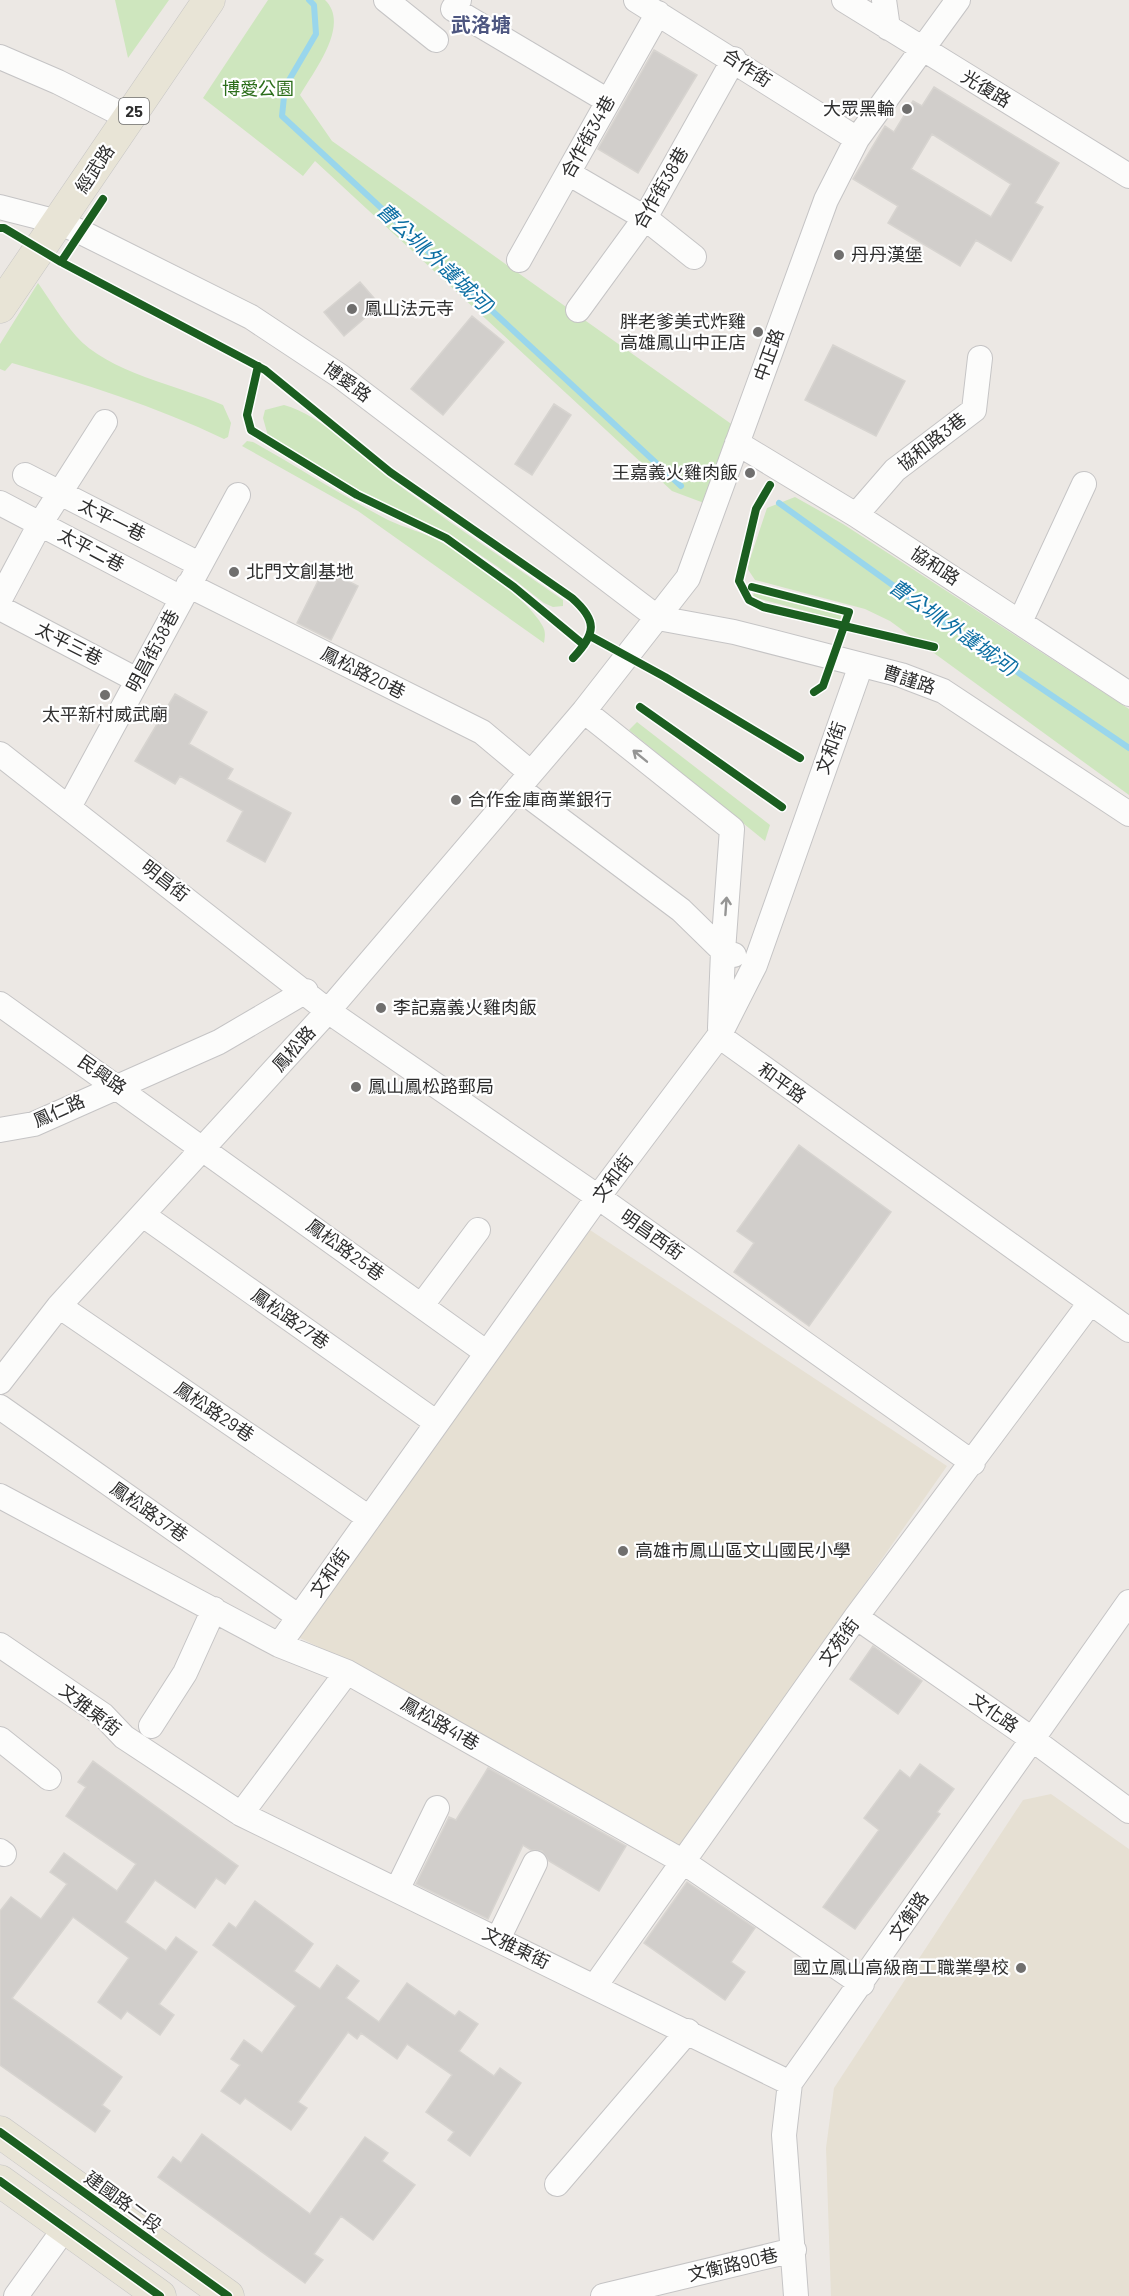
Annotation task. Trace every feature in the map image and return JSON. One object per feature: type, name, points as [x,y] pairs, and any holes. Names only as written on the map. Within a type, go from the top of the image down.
[{"type":"main road","name":"經武路","points":[[0,307],[209,0]]},
{"type":"main road","name":"建國路二段","points":[[0,2132],[228,2296]]},
{"type":"main road","points":[[0,2181],[160,2296]]},
{"type":"street","points":[[386,0],[436,40]]},
{"type":"street","points":[[459,0],[453,9],[609,101]]},
{"type":"street","name":"合作街","points":[[636,0],[734,59],[857,139]]},
{"type":"street","name":"光復路","points":[[844,0],[923,51],[1129,176]]},
{"type":"street","points":[[884,0],[888,28]]},
{"type":"street","name":"中正路","points":[[584,711],[688,578],[826,200],[857,139],[958,0]]},
{"type":"street","name":"合作街34巷","points":[[519,260],[658,13]]},
{"type":"street","points":[[0,57],[58,82],[129,118]]},
{"type":"street","name":"合作街38巷","points":[[578,310],[645,218],[734,59]]},
{"type":"street","points":[[568,173],[645,218],[694,257]]},
{"type":"street","name":"博愛路","points":[[0,207],[58,222],[251,317],[340,376],[658,618]]},
{"type":"street","name":"協和路3巷","points":[[856,515],[895,470],[974,410],[980,358]]},
{"type":"street","points":[[0,599],[40,524],[105,422]]},
{"type":"street","name":"協和路","points":[[737,443],[856,515],[1129,694]]},
{"type":"street","name":"太平一巷","points":[[25,475],[199,564]]},
{"type":"street","points":[[1020,622],[1084,484]]},
{"type":"street","name":"明昌街38巷","points":[[69,807],[238,495]]},
{"type":"street","name":"太平二巷","points":[[0,503],[185,591]]},
{"type":"street","name":"鳳松路20巷","points":[[185,591],[482,732],[524,781]]},
{"type":"street","name":"太平三巷","points":[[0,608],[137,680]]},
{"type":"street","name":"曹謹路","points":[[658,618],[734,632],[901,675],[943,691],[1129,814]]},
{"type":"street","name":"文和街","points":[[279,1645],[598,1197],[719,1036],[755,965],[861,665]]},
{"type":"street","points":[[584,711],[732,829],[719,1036]]},
{"type":"street","name":"鳳松路","points":[[0,1382],[59,1306],[328,1011],[584,711]]},
{"type":"street","name":"明昌街","points":[[0,754],[306,991],[328,1011]]},
{"type":"street","points":[[524,781],[681,910],[723,951],[755,965]]},
{"type":"street","name":"鳳仁路","points":[[0,1130],[34,1124],[117,1085],[219,1042],[306,991]]},
{"type":"street","name":"民興路","points":[[0,1004],[203,1148]]},
{"type":"street","name":"明昌西街","points":[[328,1011],[598,1197],[973,1463]]},
{"type":"street","name":"和平路","points":[[719,1036],[1129,1330]]},
{"type":"street","name":"鳳松路25巷","points":[[203,1148],[487,1353]]},
{"type":"street","name":"鳳松路27巷","points":[[142,1215],[437,1423]]},
{"type":"street","points":[[422,1305],[478,1230]]},
{"type":"street","name":"文苑街","points":[[595,1986],[856,1617],[1090,1303]]},
{"type":"street","name":"鳳松路29巷","points":[[59,1306],[369,1518]]},
{"type":"street","name":"鳳松路37巷","points":[[0,1407],[298,1617]]},
{"type":"street","name":"鳳松路41巷","points":[[0,1496],[279,1645],[347,1672],[682,1861],[862,1984]]},
{"type":"street","name":"文衡路","points":[[796,2296],[784,2135],[790,2083],[862,1984],[1129,1602]]},
{"type":"street","points":[[151,1726],[185,1673],[214,1609]]},
{"type":"street","name":"文化路","points":[[856,1617],[1032,1739],[1129,1811]]},
{"type":"street","name":"文雅東街","points":[[0,1645],[103,1715],[124,1737],[241,1814],[688,2031],[790,2083]]},
{"type":"street","points":[[241,1814],[347,1672]]},
{"type":"street","points":[[0,1738],[49,1778]]},
{"type":"street","points":[[397,1890],[437,1808]]},
{"type":"street","points":[[498,1939],[535,1863]]},
{"type":"street","points":[[557,2184],[688,2031]]},
{"type":"street","points":[[16,2296],[65,2228]]},
{"type":"street","name":"文衡路90巷","points":[[603,2296],[794,2250]]},
{"type":"shaded area","name":"高雄市鳳山區文山國民小學","points":[[590,1230],[947,1466],[674,1856],[364,1669],[296,1636]]},
{"type":"shaded area","name":"國立鳳山高級商工職業學校","points":[[1051,1794],[1129,1849],[1129,2296],[831,2296],[826,2148],[834,2088],[1023,1800]]},
{"type":"green space","points":[[115,0],[169,0],[128,58]]},
{"type":"green space","name":"博愛公園","points":[[268,0],[325,0],[332,10],[334,22],[332,35],[300,95],[332,141],[737,428],[712,506],[672,491],[315,161],[303,176],[203,98]]},
{"type":"green space","points":[[38,283],[71,330],[89,349],[125,369],[223,405],[231,423],[228,437],[224,439],[146,406],[39,371],[12,363],[5,371],[0,369],[0,344]]},
{"type":"green space","points":[[284,405],[298,410],[327,427],[414,496],[563,600],[563,606],[553,607],[544,603],[498,567],[451,535],[372,498],[268,436],[263,418],[265,410]]},
{"type":"green space","points":[[247,441],[253,442],[388,520],[433,538],[465,557],[523,602],[542,625],[544,643],[358,511],[242,446]]},
{"type":"green space","points":[[795,497],[843,524],[1129,709],[1129,795],[890,621],[865,609],[755,580],[747,568],[767,508]]},
{"type":"green space","points":[[754,592],[842,614],[840,620],[753,597]]},
{"type":"green space","points":[[637,722],[770,825],[765,841],[629,730]]},
{"type":"building","points":[[654,50],[697,75],[638,173],[598,149]]},
{"type":"building","points":[[934,87],[1059,163],[1035,203],[1043,207],[1011,261],[976,240],[960,266],[888,223],[898,206],[853,179],[885,126],[894,132],[913,101],[922,106]],"holes":[[[932,134],[1011,184],[991,217],[911,169]]]},
{"type":"building","name":"鳳山法元寺","points":[[360,282],[380,305],[344,336],[324,312]]},
{"type":"building","points":[[472,316],[504,342],[443,415],[411,389]]},
{"type":"building","points":[[833,345],[905,381],[876,436],[805,400]]},
{"type":"building","points":[[554,404],[571,415],[532,475],[515,464]]},
{"type":"building","points":[[324,569],[358,586],[331,640],[297,623]]},
{"type":"building","points":[[175,694],[207,712],[189,744],[233,769],[227,779],[291,813],[265,862],[227,841],[243,811],[180,776],[175,784],[135,761]]},
{"type":"building","points":[[799,1145],[891,1212],[809,1326],[734,1272],[754,1243],[737,1231]]},
{"type":"building","points":[[873,1646],[922,1681],[898,1714],[850,1679]]},
{"type":"building","points":[[93,1761],[238,1866],[225,1884],[216,1878],[195,1908],[155,1880],[125,1922],[166,1951],[176,1937],[197,1952],[159,2004],[174,2015],[160,2035],[127,2011],[121,2019],[98,2002],[129,1958],[73,1917],[12,1998],[122,2077],[102,2105],[110,2111],[95,2132],[0,2065],[0,1911],[11,1897],[41,1919],[67,1884],[50,1872],[64,1853],[117,1891],[136,1864],[66,1816],[86,1787],[78,1782]]},
{"type":"building","points":[[920,1764],[954,1789],[937,1812],[940,1814],[855,1929],[823,1907],[879,1830],[864,1818],[900,1770],[910,1778]]},
{"type":"building","points":[[488,1768],[626,1846],[599,1891],[549,1861],[542,1851],[531,1850],[523,1845],[488,1919],[416,1884],[449,1817],[456,1820]]},
{"type":"building","points":[[687,1882],[755,1928],[731,1962],[745,1972],[725,2000],[644,1943]]},
{"type":"building","points":[[255,1901],[313,1944],[294,1971],[320,1989],[337,1965],[359,1981],[346,1998],[379,2022],[407,1983],[455,2016],[459,2011],[478,2024],[459,2051],[494,2076],[500,2068],[521,2083],[470,2156],[448,2140],[454,2132],[426,2112],[452,2075],[407,2044],[397,2059],[361,2033],[357,2039],[348,2032],[298,2102],[307,2108],[291,2130],[245,2098],[240,2104],[221,2091],[240,2065],[231,2059],[244,2040],[262,2053],[296,2006],[213,1945],[229,1923],[236,1928]]},
{"type":"building","points":[[202,2134],[310,2214],[365,2137],[388,2153],[382,2161],[415,2185],[373,2240],[341,2216],[314,2254],[323,2260],[305,2283],[158,2177],[173,2157],[181,2163]]},
{"type":"waterway","name":"曹公圳(外護城河)","points":[[309,0],[314,5],[316,34],[285,87],[282,116],[681,486]]},
{"type":"waterway","name":"曹公圳(外護城河)","points":[[779,503],[941,620],[1129,748]]},
{"type":"cycle path","points":[[61,262],[103,199]]},
{"type":"cycle path","points":[[0,228],[4,228],[61,262],[265,370],[390,472],[572,598],[590,620],[591,627],[586,641],[573,658]]},
{"type":"cycle path","points":[[258,366],[247,415],[251,430],[357,495],[446,538],[514,587],[584,645]]},
{"type":"cycle path","points":[[770,485],[756,509],[739,581],[749,600],[763,607],[934,647]]},
{"type":"cycle path","points":[[752,587],[849,612],[823,686],[814,692]]},
{"type":"cycle path","points":[[590,636],[665,677],[800,758]]},
{"type":"cycle path","points":[[640,707],[782,807]]},
{"type":"cycle path","points":[[0,2132],[228,2296]]},
{"type":"cycle path","points":[[0,2181],[160,2296]]},
{"type":"place","name":"大眾黑輪","points":[[907,109]]},
{"type":"place","name":"丹丹漢堡","points":[[839,255]]},
{"type":"place","name":"鳳山法元寺","points":[[352,309]]},
{"type":"place","name":"胖老爹美式炸雞 高雄鳳山中正店","points":[[758,332]]},
{"type":"place","name":"王嘉義火雞肉飯","points":[[750,473]]},
{"type":"place","name":"北門文創基地","points":[[234,572]]},
{"type":"place","name":"太平新村威武廟","points":[[105,695]]},
{"type":"place","name":"合作金庫商業銀行","points":[[456,800]]},
{"type":"place","name":"李記嘉義火雞肉飯","points":[[381,1008]]},
{"type":"place","name":"鳳山鳳松路郵局","points":[[356,1087]]},
{"type":"place","name":"高雄市鳳山區文山國民小學","points":[[623,1551]]},
{"type":"place","name":"國立鳳山高級商工職業學校","points":[[1021,1968]]},
{"type":"district","name":"武洛塘","points":[[481,25]]}]
